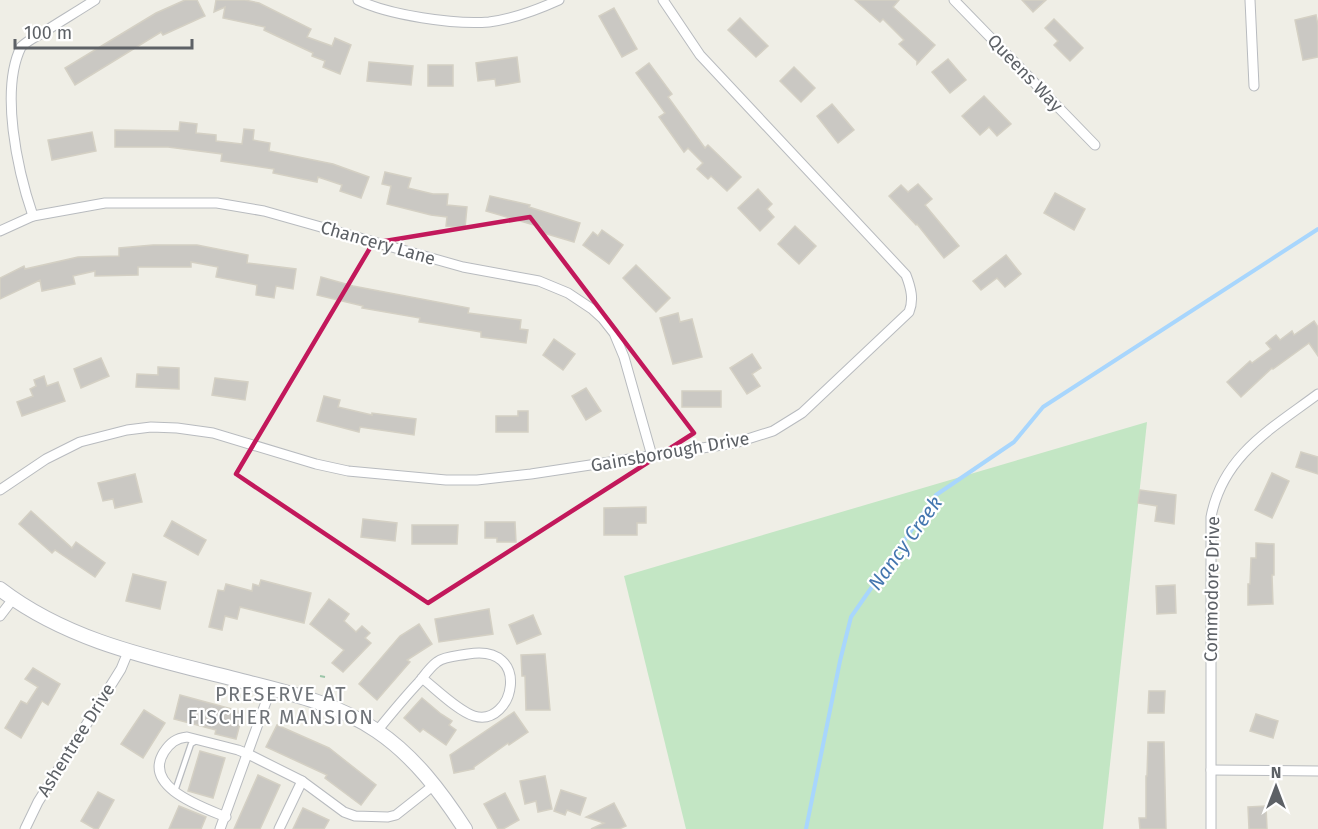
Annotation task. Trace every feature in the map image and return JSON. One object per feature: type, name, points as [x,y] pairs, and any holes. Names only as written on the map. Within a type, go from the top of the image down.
[{"type":"street","points":[[33,216],[16,166],[6,126],[2,97],[4,78],[10,62],[22,46],[95,0]]},
{"type":"street","points":[[358,0],[405,15],[488,22],[516,17],[559,0]]},
{"type":"street","name":"Gainsborough Drive","points":[[0,490],[46,459],[80,442],[127,430],[151,427],[195,430],[348,471],[413,478],[477,480],[735,443],[773,431],[802,413],[909,312],[912,304],[910,285],[906,275],[700,56],[663,0]]},
{"type":"street","name":"Queens Way","points":[[954,0],[1095,145]]},
{"type":"street","points":[[1250,0],[1254,86]]},
{"type":"street","name":"Chancery Lane","points":[[0,231],[33,216],[105,203],[217,203],[264,211],[463,267],[539,281],[568,293],[592,309],[614,333],[624,357],[652,456]]},
{"type":"street","name":"Commodore Drive","points":[[1211,829],[1211,517],[1213,507],[1220,487],[1234,462],[1318,394]]},
{"type":"street","points":[[0,589],[40,616],[69,630],[128,652],[271,688],[328,706],[376,731],[396,746],[434,785],[465,829]]},
{"type":"street","points":[[0,616],[13,599]]},
{"type":"street","name":"Ashentree Drive","points":[[25,829],[38,802],[121,669],[128,652]]},
{"type":"street","points":[[376,731],[422,678],[444,658],[479,652],[489,653],[504,661],[509,668],[510,692],[507,700],[499,709],[490,715],[475,716],[465,712],[422,678]]},
{"type":"street","points":[[220,829],[271,688]]},
{"type":"street","points":[[226,817],[203,808],[175,791],[164,781],[160,774],[160,762],[171,743],[181,737],[248,754],[302,781],[344,812],[356,816],[396,815],[434,785]]},
{"type":"street","points":[[1211,770],[1318,771]]},
{"type":"street","points":[[279,829],[302,781]]},
{"type":"lane","points":[[175,791],[191,744],[199,740]]},
{"type":"path","points":[[320,676],[325,677]]},
{"type":"highlighted area","points":[[530,217],[694,433],[428,603],[236,474],[373,243]]},
{"type":"green space","points":[[1147,422],[1103,829],[686,829],[624,576]]},
{"type":"building","points":[[185,0],[197,0],[205,16],[163,35],[161,32],[75,85],[65,68],[156,13]]},
{"type":"building","points":[[216,0],[245,0],[259,3],[311,29],[307,37],[332,46],[335,38],[351,45],[340,74],[323,67],[325,61],[312,56],[313,53],[264,30],[265,27],[223,18],[225,7],[214,12]]},
{"type":"building","points":[[855,0],[899,0],[893,7],[935,45],[917,64],[917,61],[899,44],[904,40],[883,19],[880,22]]},
{"type":"building","points":[[1022,0],[1046,0],[1033,12]]},
{"type":"building","points":[[614,8],[637,49],[622,57],[599,16]]},
{"type":"building","points":[[1316,15],[1318,57],[1303,60],[1295,20]]},
{"type":"building","points":[[740,18],[768,46],[756,57],[728,30]]},
{"type":"building","points":[[1054,19],[1083,48],[1070,61],[1054,45],[1058,41],[1045,28]]},
{"type":"building","points":[[517,57],[520,82],[496,86],[495,79],[478,81],[476,63]]},
{"type":"building","points":[[948,59],[966,80],[950,93],[932,72]]},
{"type":"building","points":[[369,62],[413,66],[411,85],[367,81]]},
{"type":"building","points":[[649,63],[672,94],[668,97],[705,148],[708,145],[741,177],[727,191],[711,176],[708,179],[697,169],[703,163],[688,148],[684,152],[659,117],[665,113],[636,73]]},
{"type":"building","points":[[428,65],[453,65],[453,86],[428,86]]},
{"type":"building","points":[[794,67],[815,88],[801,102],[780,81]]},
{"type":"building","points":[[984,96],[1011,124],[997,136],[989,127],[980,135],[962,116]]},
{"type":"building","points":[[832,104],[854,130],[838,143],[817,116]]},
{"type":"building","points":[[180,122],[197,124],[196,133],[216,135],[216,141],[242,144],[244,129],[254,130],[253,140],[270,143],[269,151],[333,164],[369,177],[361,198],[340,191],[342,185],[318,177],[317,182],[273,173],[274,169],[221,161],[222,154],[168,147],[115,147],[115,130],[179,131]]},
{"type":"building","points":[[92,132],[96,151],[52,160],[48,140]]},
{"type":"building","points":[[385,172],[411,178],[408,188],[433,194],[448,194],[447,205],[467,207],[465,228],[446,226],[447,217],[387,204],[391,186],[382,184]]},
{"type":"building","points":[[918,184],[932,199],[925,205],[959,246],[944,258],[917,224],[889,196],[901,185],[908,192]]},
{"type":"building","points":[[758,189],[772,204],[767,209],[774,217],[760,231],[738,208]]},
{"type":"building","points":[[1055,193],[1085,209],[1074,230],[1044,213]]},
{"type":"building","points":[[490,196],[530,205],[529,207],[580,223],[574,242],[540,232],[541,227],[486,211]]},
{"type":"building","points":[[795,226],[816,246],[799,264],[778,244]]},
{"type":"building","points":[[602,230],[623,245],[609,264],[583,245],[593,232],[598,236]]},
{"type":"building","points":[[197,245],[248,255],[247,263],[296,269],[293,289],[276,286],[274,298],[256,295],[257,285],[216,277],[218,267],[191,262],[191,267],[138,267],[138,275],[95,276],[95,271],[73,276],[75,284],[42,291],[40,280],[0,299],[0,278],[24,266],[25,269],[78,257],[119,256],[119,248]]},
{"type":"building","points":[[1006,255],[1021,274],[1005,287],[997,278],[981,290],[973,281]]},
{"type":"building","points":[[636,265],[670,298],[656,312],[623,278]]},
{"type":"building","points":[[321,277],[353,286],[469,308],[468,313],[521,320],[520,329],[528,330],[526,343],[481,337],[481,332],[419,322],[420,318],[362,308],[363,306],[317,295]]},
{"type":"building","points":[[678,313],[680,322],[692,319],[702,357],[673,364],[660,318]]},
{"type":"building","points":[[1314,321],[1318,327],[1318,356],[1309,343],[1272,368],[1241,397],[1227,382],[1250,361],[1252,363],[1271,349],[1266,343],[1276,335],[1280,340],[1292,331],[1294,335]]},
{"type":"building","points":[[554,339],[575,354],[563,370],[543,355]]},
{"type":"building","points":[[752,354],[761,368],[752,374],[760,386],[747,394],[730,368]]},
{"type":"building","points":[[101,358],[109,376],[81,388],[74,369]]},
{"type":"building","points":[[158,367],[179,368],[179,389],[136,387],[137,374],[158,375]]},
{"type":"building","points":[[44,376],[47,386],[58,382],[65,401],[22,416],[17,402],[33,396],[30,389],[36,386],[34,380]]},
{"type":"building","points":[[215,378],[248,382],[245,400],[212,395]]},
{"type":"building","points":[[586,388],[601,411],[586,420],[572,396]]},
{"type":"building","points":[[682,391],[721,391],[721,407],[682,407]]},
{"type":"building","points":[[324,396],[340,400],[338,407],[372,415],[372,413],[416,419],[414,435],[360,427],[359,432],[317,421]]},
{"type":"building","points":[[518,411],[528,411],[528,432],[496,432],[496,416],[518,416]]},
{"type":"building","points":[[1301,452],[1318,457],[1318,474],[1296,467]]},
{"type":"building","points":[[1272,473],[1289,481],[1272,518],[1255,510]]},
{"type":"building","points":[[135,474],[142,502],[115,508],[113,499],[103,501],[98,483]]},
{"type":"building","points":[[1140,490],[1176,495],[1174,524],[1155,521],[1157,506],[1138,503]]},
{"type":"building","points":[[646,507],[646,523],[637,523],[637,535],[604,535],[604,508]]},
{"type":"building","points":[[31,511],[72,548],[76,542],[105,563],[95,577],[55,550],[52,553],[19,524]]},
{"type":"building","points":[[363,519],[397,523],[395,541],[361,537]]},
{"type":"building","points":[[172,521],[206,540],[198,555],[164,536]]},
{"type":"building","points":[[485,522],[515,522],[516,542],[497,542],[497,538],[485,538]]},
{"type":"building","points":[[412,525],[458,525],[457,544],[412,544]]},
{"type":"building","points":[[1256,543],[1274,544],[1273,604],[1248,605],[1251,558],[1256,558]]},
{"type":"building","points":[[133,574],[166,582],[160,609],[126,601]]},
{"type":"building","points":[[261,580],[311,593],[304,623],[240,607],[237,619],[225,616],[222,630],[209,627],[218,590],[224,591],[226,584],[252,591],[253,584],[259,586]]},
{"type":"building","points":[[1175,585],[1176,613],[1157,614],[1156,586]]},
{"type":"building","points":[[329,599],[349,614],[344,621],[356,632],[362,626],[370,633],[365,638],[371,643],[343,672],[332,663],[344,650],[310,624]]},
{"type":"building","points":[[489,609],[493,634],[439,642],[435,619]]},
{"type":"building","points":[[533,615],[541,634],[517,644],[509,625]]},
{"type":"building","points":[[419,624],[432,644],[407,660],[410,662],[377,700],[359,684],[400,636]]},
{"type":"building","points":[[545,654],[550,710],[526,710],[525,676],[522,676],[521,655]]},
{"type":"building","points":[[33,668],[60,684],[48,705],[42,701],[21,738],[5,728],[21,701],[27,704],[38,687],[25,679]]},
{"type":"building","points":[[1149,691],[1165,691],[1164,713],[1148,713]]},
{"type":"building","points":[[180,695],[243,712],[236,739],[215,734],[216,730],[174,719]]},
{"type":"building","points":[[422,698],[452,721],[449,725],[456,730],[446,745],[423,729],[420,732],[404,718]]},
{"type":"building","points":[[144,710],[165,723],[143,758],[121,744]]},
{"type":"building","points":[[514,712],[528,732],[509,745],[508,743],[474,769],[454,773],[450,755]]},
{"type":"building","points":[[1256,714],[1278,721],[1273,738],[1250,731]]},
{"type":"building","points":[[277,725],[329,748],[376,785],[361,805],[325,778],[327,775],[266,747]]},
{"type":"building","points":[[1148,742],[1164,742],[1166,829],[1140,829],[1139,818],[1146,818]]},
{"type":"building","points":[[200,751],[225,758],[213,798],[188,791]]},
{"type":"building","points":[[258,775],[280,785],[260,829],[234,829]]},
{"type":"building","points":[[545,776],[552,809],[538,812],[536,801],[525,804],[520,781]]},
{"type":"building","points":[[561,790],[586,798],[580,815],[567,810],[565,815],[554,811]]},
{"type":"building","points":[[98,792],[114,800],[98,829],[95,829],[81,821]]},
{"type":"building","points":[[505,793],[519,820],[503,829],[498,829],[484,804]]},
{"type":"building","points":[[614,803],[626,826],[619,829],[591,829],[604,823],[586,817]]},
{"type":"building","points":[[179,806],[206,817],[201,829],[169,829]]},
{"type":"building","points":[[1266,806],[1267,829],[1249,829],[1248,807]]},
{"type":"building","points":[[303,808],[329,820],[324,829],[293,829]]},
{"type":"waterway","name":"Nancy Creek","points":[[806,829],[851,617],[936,495],[1014,442],[1043,407],[1318,229]]},
{"type":"district","name":"PRESERVE AT FISCHER MANSION","points":[[281,706]]}]
